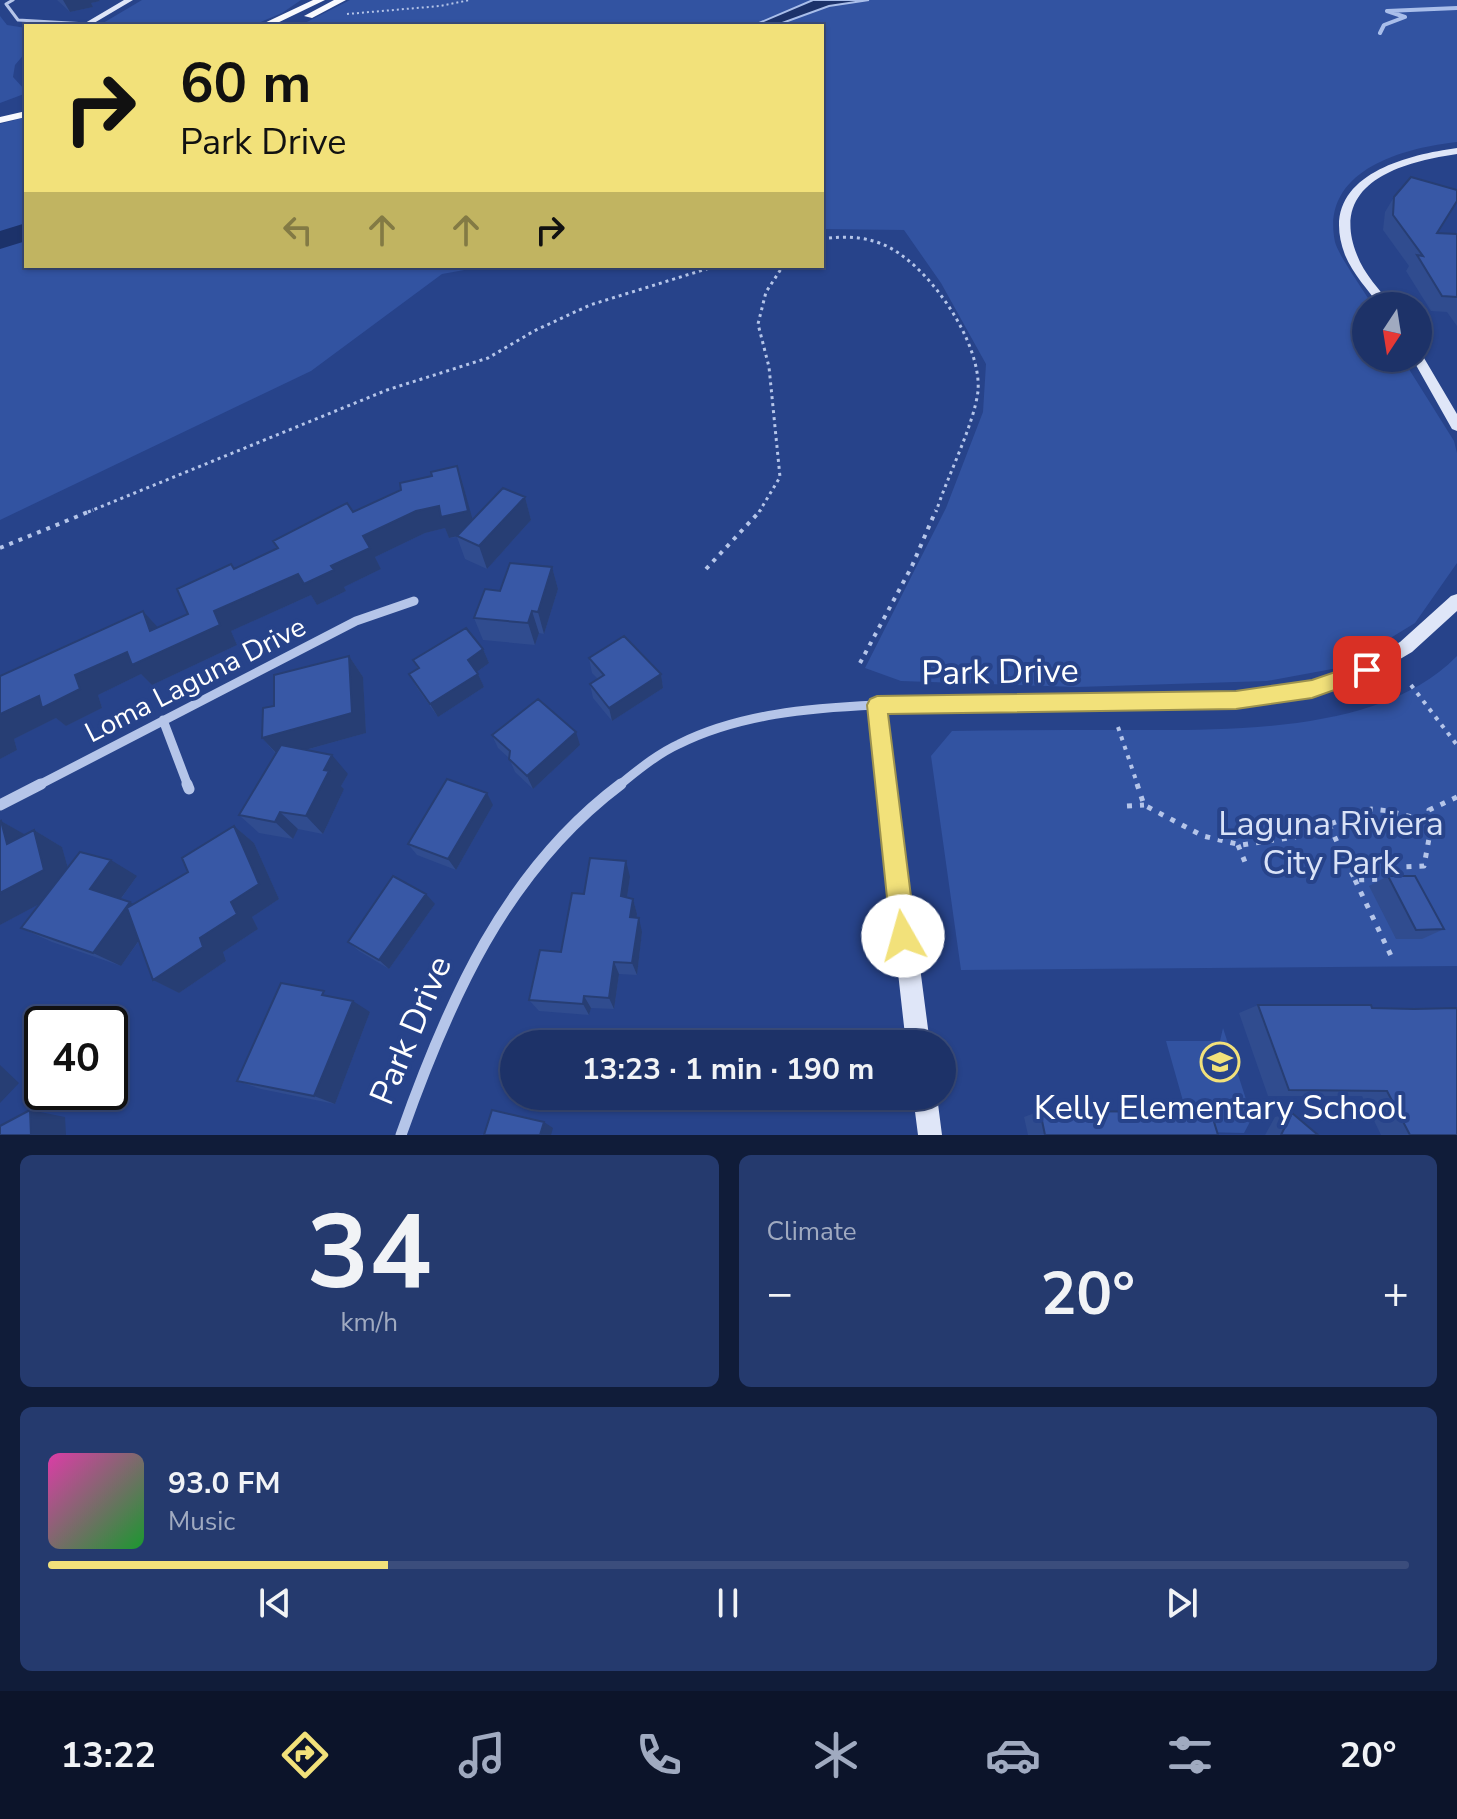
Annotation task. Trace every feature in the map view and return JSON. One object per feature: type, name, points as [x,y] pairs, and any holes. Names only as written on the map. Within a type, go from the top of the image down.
[{"type":"main road","points":[[267,24],[320,0]]},
{"type":"main road","points":[[291,24],[341,0]]},
{"type":"main road","points":[[0,110],[24,104]]},
{"type":"main road","points":[[0,120],[24,114]]},
{"type":"street","points":[[88,24],[129,0]]},
{"type":"street","points":[[1376,292],[1351,255],[1343,225],[1354,194],[1372,175],[1397,163],[1457,151]]},
{"type":"street","points":[[1426,372],[1457,426]]},
{"type":"street","name":"Loma Laguna Drive","points":[[0,805],[356,621],[414,601]]},
{"type":"street","name":"Park Drive","points":[[401,1135],[431,1047],[500,911],[549,847],[612,787],[679,744],[767,714],[826,707],[1236,700],[1312,689],[1367,670],[1406,647],[1457,601]]},
{"type":"street","points":[[877,705],[916,1030]]},
{"type":"street","points":[[163,720],[189,789]]},
{"type":"street","points":[[927,1110],[930,1135]]},
{"type":"lane","points":[[13,0],[6,4],[18,20],[65,24]]},
{"type":"path","points":[[370,13],[470,0]]},
{"type":"path","points":[[824,239],[849,237],[879,241],[898,249],[918,266],[943,299],[971,355],[978,379],[976,404],[928,533],[860,663]]},
{"type":"path","points":[[0,548],[387,390],[488,358],[534,331],[590,305],[710,268]]},
{"type":"path","points":[[706,569],[766,505],[780,477],[769,367],[758,324],[766,292],[782,268]]},
{"type":"path","points":[[1411,685],[1457,745]]},
{"type":"path","points":[[1118,727],[1144,805]]},
{"type":"path","points":[[1355,880],[1387,879],[1400,867],[1424,866],[1432,822],[1429,810],[1457,797]]},
{"type":"path","points":[[1127,806],[1144,805],[1203,835],[1238,845],[1270,841],[1329,825],[1366,810],[1378,809],[1432,822]]},
{"type":"path","points":[[1329,825],[1394,962]]},
{"type":"path","points":[[1238,845],[1247,867]]},
{"type":"green space","points":[[142,0],[301,0],[282,13],[256,24],[101,24]]},
{"type":"green space","points":[[350,0],[813,0],[757,24],[303,24]]},
{"type":"green space","points":[[869,0],[1457,0],[1457,142],[1413,150],[1370,167],[1353,180],[1340,197],[1334,217],[1337,248],[1364,292],[1352,292],[1352,372],[1411,372],[1454,441],[1457,453],[1457,563],[1415,623],[1343,667],[1267,681],[1077,687],[901,681],[865,668],[946,508],[983,412],[986,364],[941,283],[904,230],[824,229],[824,24],[780,24],[829,6]]},
{"type":"green space","points":[[0,16],[7,25],[24,28],[24,54],[15,65],[13,77],[24,89],[24,94],[0,103]]},
{"type":"green space","points":[[24,118],[24,268],[476,268],[442,274],[311,371],[0,520],[0,124]]},
{"type":"green space","name":"Laguna Riviera City Park","points":[[1457,656],[1457,966],[961,970],[931,756],[952,731],[1206,730],[1299,723],[1387,701],[1425,682]]},
{"type":"green space","points":[[1223,1028],[1252,1118],[1244,1133],[1200,1132],[1187,1115],[1166,1041],[1220,1041]]},
{"type":"shaded area","points":[[813,0],[869,0],[829,6],[780,24],[757,24]]},
{"type":"building","points":[[1411,177],[1457,190],[1457,201],[1437,233],[1457,234],[1457,297],[1442,296],[1417,255],[1423,256],[1393,215],[1394,197]]},
{"type":"building","points":[[457,466],[468,511],[441,517],[439,506],[416,511],[363,536],[370,548],[331,566],[334,570],[304,584],[298,574],[214,611],[220,625],[132,665],[127,652],[75,675],[80,689],[42,708],[39,696],[0,714],[0,676],[143,611],[150,631],[188,614],[177,589],[231,564],[234,569],[278,548],[273,541],[347,503],[353,512],[401,490],[400,483],[432,476],[431,472]]},
{"type":"building","points":[[503,488],[525,497],[479,546],[457,536]]},
{"type":"building","points":[[510,563],[552,567],[538,612],[532,611],[528,623],[474,618],[485,589],[500,591]]},
{"type":"building","points":[[466,628],[483,649],[468,660],[478,674],[430,704],[409,674],[419,668],[413,660]]},
{"type":"building","points":[[624,636],[661,674],[609,708],[590,684],[604,675],[589,658]]},
{"type":"building","points":[[349,656],[352,713],[262,738],[263,708],[274,706],[274,675]]},
{"type":"building","points":[[538,699],[576,732],[527,776],[509,759],[510,751],[492,735]]},
{"type":"building","points":[[281,745],[332,755],[324,770],[329,771],[306,816],[280,812],[275,822],[239,815]]},
{"type":"building","points":[[447,779],[487,793],[448,859],[408,844]]},
{"type":"building","points":[[0,822],[7,844],[34,830],[44,870],[0,893]]},
{"type":"building","points":[[234,826],[259,884],[231,902],[237,914],[200,938],[203,947],[153,980],[127,908],[188,872],[182,858]]},
{"type":"building","points":[[80,852],[111,860],[90,889],[130,902],[93,953],[21,928]]},
{"type":"building","points":[[590,858],[626,861],[621,896],[633,899],[630,917],[639,918],[632,963],[614,962],[609,998],[584,996],[583,1004],[529,1000],[540,950],[561,952],[572,893],[584,894]]},
{"type":"building","points":[[393,876],[426,894],[379,960],[348,942]]},
{"type":"building","points":[[1388,876],[1415,876],[1444,929],[1416,930]]},
{"type":"building","points":[[281,983],[324,991],[322,995],[353,1001],[314,1096],[237,1081]]},
{"type":"building","points":[[1258,1005],[1457,1008],[1457,1135],[1410,1135],[1387,1091],[1289,1090]]},
{"type":"building","points":[[30,1110],[31,1135],[0,1135],[0,1126]]},
{"type":"building","points":[[492,1110],[544,1122],[540,1135],[484,1135]]},
{"type":"building","points":[[1040,1111],[1211,1112],[1218,1135],[1045,1135]]},
{"type":"building","points":[[1292,1113],[1318,1135],[1281,1135]]},
{"type":"waterway","points":[[1380,33],[1384,25],[1405,17],[1387,11],[1457,8]]},
{"type":"waterway","points":[[0,240],[24,233]]},
{"type":"place","name":"Kelly Elementary School","points":[[1220,1062]]},
{"type":"route","points":[[903,936],[877,705],[1236,700],[1312,689],[1367,670]]}]
